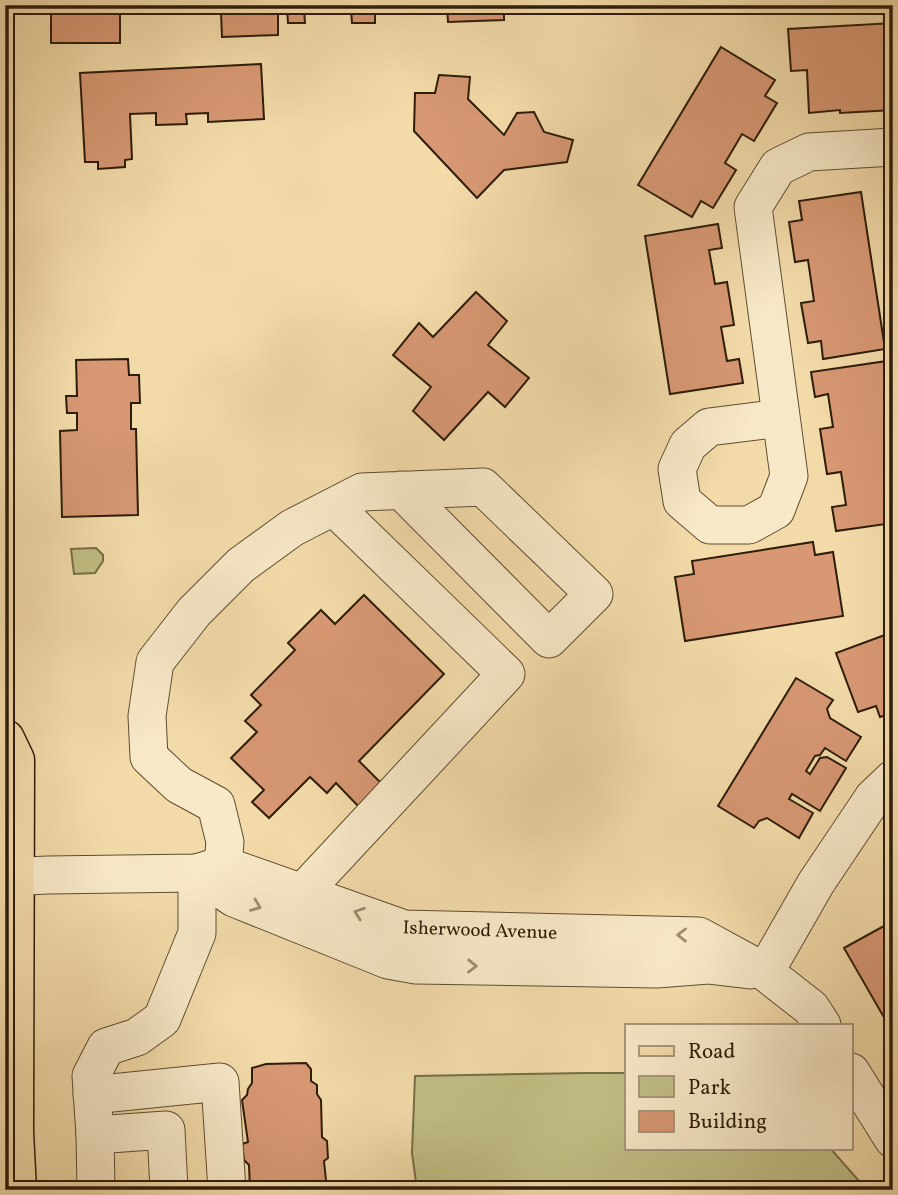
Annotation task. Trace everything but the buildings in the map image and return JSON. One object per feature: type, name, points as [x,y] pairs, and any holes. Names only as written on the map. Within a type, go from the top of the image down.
[{"type":"main road","points":[[5,739],[15,760],[10,877],[17,1190]]},
{"type":"street","points":[[781,418],[753,207],[778,167],[809,152],[893,147]]},
{"type":"street","points":[[96,1190],[91,1076],[106,1047],[137,1037],[162,1019],[197,933],[210,869],[225,842],[216,805],[179,785],[149,757],[147,716],[155,662],[194,612],[241,565],[292,528],[362,492],[401,490],[483,487],[594,594],[549,639],[401,490]]},
{"type":"street","points":[[303,892],[506,674],[334,507]]},
{"type":"street","points":[[765,972],[816,883],[873,798],[893,779]]},
{"type":"street","name":"Isherwood Avenue","points":[[210,869],[234,898],[388,960],[416,965],[657,969],[708,965],[765,972]]},
{"type":"street","name":"Isherwood Avenue","points":[[10,877],[210,869],[303,892],[404,929],[699,936],[765,972],[811,1008],[821,1024]]},
{"type":"street","points":[[852,1074],[893,1139]]},
{"type":"street","points":[[92,1095],[220,1082],[227,1190]]},
{"type":"street","points":[[95,1135],[166,1130],[169,1190]]},
{"type":"green space","points":[[96,548],[103,555],[103,561],[95,573],[74,574],[71,549]]},
{"type":"green space","points":[[625,1073],[625,1150],[832,1150],[867,1190],[417,1190],[412,1153],[415,1076]]}]
